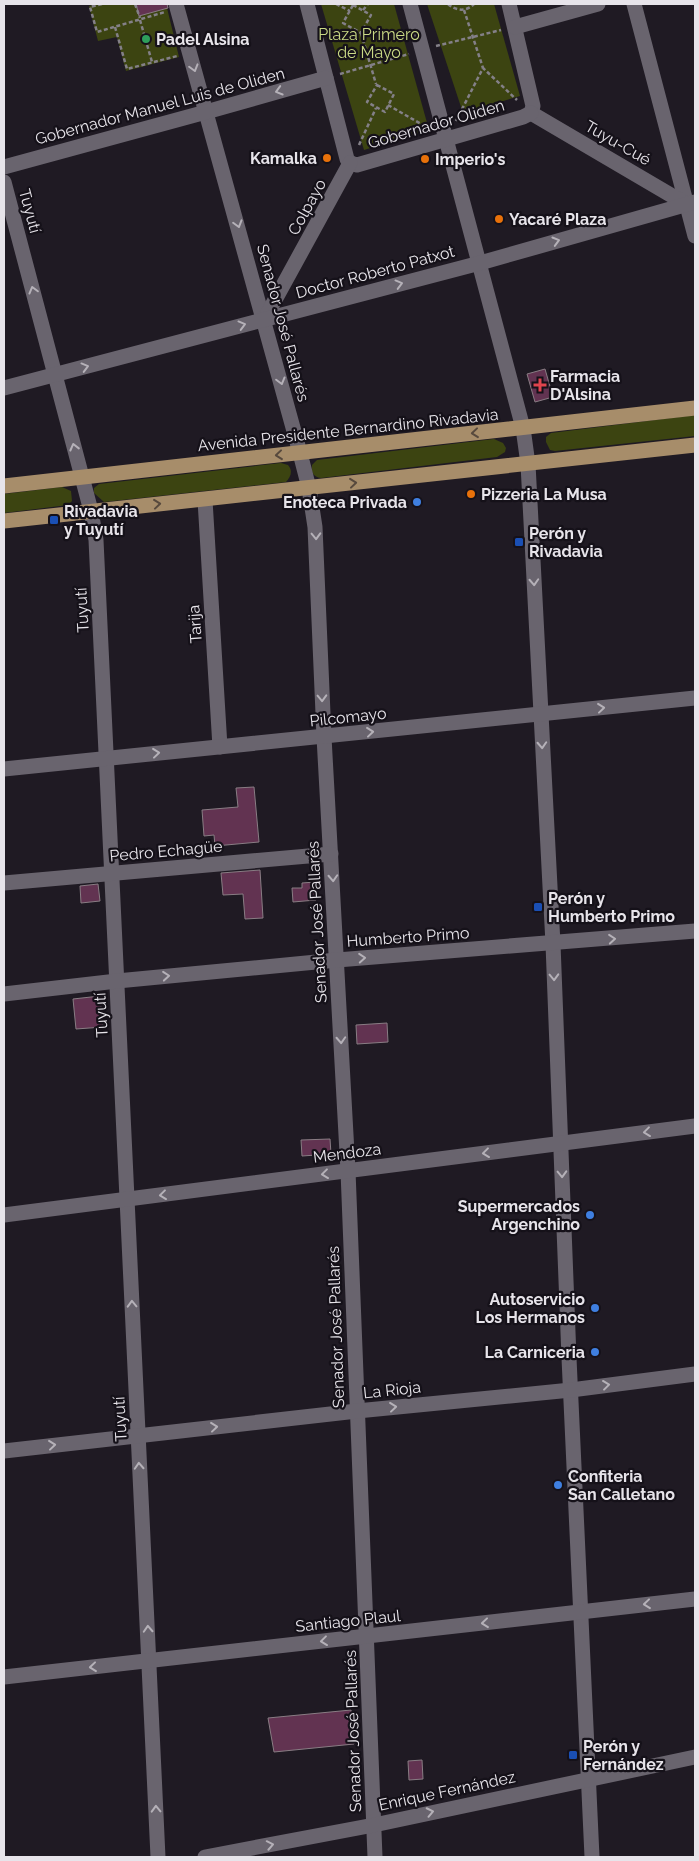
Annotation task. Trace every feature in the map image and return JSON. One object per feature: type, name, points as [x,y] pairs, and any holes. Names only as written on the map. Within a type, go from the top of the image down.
[{"type":"main road","name":"Avenida Presidente Bernardino Rivadavia","points":[[4,486],[695,408]]},
{"type":"main road","points":[[4,521],[695,445]]},
{"type":"street","points":[[307,4],[347,158],[350,163]]},
{"type":"street","points":[[410,4],[523,428],[528,464],[553,944],[592,1857]]},
{"type":"street","points":[[509,4],[533,106],[531,113]]},
{"type":"street","points":[[515,26],[598,4]]},
{"type":"street","points":[[634,4],[691,203],[695,236]]},
{"type":"street","name":"Senador José Pallarés","points":[[171,8],[206,112],[264,320],[309,488],[315,527],[324,737],[348,1171],[375,1857]]},
{"type":"street","name":"Gobernador Manuel Luis de Oliden","points":[[4,167],[326,78]]},
{"type":"street","name":"Tuyu-Cué","points":[[531,113],[691,203]]},
{"type":"street","name":"Gobernador Oliden","points":[[350,163],[357,165],[523,117],[531,113]]},
{"type":"street","name":"Colpayo","points":[[264,320],[350,163]]},
{"type":"street","name":"Tuyutí","points":[[4,182],[91,511],[96,540],[108,758],[158,1857]]},
{"type":"street","name":"Doctor Roberto Patxot","points":[[4,388],[480,262],[691,203]]},
{"type":"street","name":"Tarija","points":[[205,500],[220,746]]},
{"type":"street","name":"Pilcomayo","points":[[4,769],[695,698]]},
{"type":"street","name":"Pedro Echagüe","points":[[4,883],[331,854]]},
{"type":"street","name":"Humberto Primo","points":[[4,994],[337,960],[695,932]]},
{"type":"street","name":"Mendoza","points":[[4,1215],[695,1126]]},
{"type":"street","name":"La Rioja","points":[[4,1451],[357,1411],[571,1390],[695,1374]]},
{"type":"street","name":"Santiago Plaul","points":[[4,1677],[695,1599]]},
{"type":"street","name":"Enrique Fernández","points":[[205,1857],[695,1757]]},
{"type":"path","points":[[102,4],[90,7],[97,32],[171,8]]},
{"type":"path","points":[[135,4],[152,62]]},
{"type":"path","points":[[164,4],[171,8]]},
{"type":"path","points":[[336,4],[350,11]]},
{"type":"path","points":[[363,10],[368,4]]},
{"type":"path","points":[[448,4],[453,8],[464,10],[474,4]]},
{"type":"path","points":[[361,33],[371,15],[353,5],[343,23],[361,33],[376,84],[367,102],[385,112],[394,94],[376,84]]},
{"type":"path","points":[[168,20],[171,8]]},
{"type":"path","points":[[464,10],[483,68],[531,113]]},
{"type":"path","points":[[115,26],[127,70],[177,56]]},
{"type":"path","points":[[326,78],[370,64],[515,26]]},
{"type":"path","points":[[388,105],[447,138],[483,68]]},
{"type":"path","points":[[350,163],[376,108]]},
{"type":"green space","name":"Padel Alsina","points":[[99,4],[166,4],[179,57],[126,71],[117,37],[98,41],[89,6]]},
{"type":"green space","name":"Plaza Primero de Mayo","points":[[321,4],[394,4],[429,130],[364,150]]},
{"type":"green space","name":"Plaza Primero de Mayo","points":[[427,4],[494,4],[520,96],[463,113]]},
{"type":"green space","points":[[695,415],[695,436],[555,451],[550,450],[546,442],[546,437],[551,433]]},
{"type":"green space","points":[[494,439],[503,443],[506,448],[505,452],[497,457],[321,478],[314,475],[312,470],[312,465],[317,460]]},
{"type":"green space","points":[[281,463],[288,465],[291,471],[286,482],[104,502],[94,493],[94,488],[99,484]]},
{"type":"green space","points":[[62,487],[71,491],[72,501],[68,505],[4,513],[4,494]]},
{"type":"building","points":[[136,4],[167,4],[168,8],[139,16]]},
{"type":"building","name":"Farmacia D'Alsina","points":[[545,369],[553,397],[535,402],[527,374]]},
{"type":"building","points":[[254,787],[259,842],[215,846],[214,835],[204,836],[202,810],[238,807],[236,788]]},
{"type":"building","points":[[260,870],[263,918],[245,919],[243,894],[223,895],[221,873]]},
{"type":"building","points":[[315,882],[316,900],[293,902],[292,888],[302,888],[302,883]]},
{"type":"building","points":[[98,884],[100,901],[81,903],[80,886]]},
{"type":"building","points":[[100,996],[103,1027],[76,1029],[73,999]]},
{"type":"building","points":[[387,1023],[388,1042],[357,1044],[356,1025]]},
{"type":"building","points":[[330,1139],[331,1154],[302,1156],[301,1140]]},
{"type":"building","points":[[351,1710],[354,1744],[274,1752],[268,1718]]},
{"type":"building","points":[[422,1760],[423,1779],[409,1780],[408,1761]]},
{"type":"place","name":"Padel Alsina","points":[[146,39]]},
{"type":"place","name":"Kamalka","points":[[327,158]]},
{"type":"place","name":"Imperio's","points":[[425,159]]},
{"type":"place","name":"Yacaré Plaza","points":[[499,219]]},
{"type":"place","name":"Farmacia D'Alsina","points":[[540,385]]},
{"type":"place","name":"Pizzeria La Musa","points":[[471,494]]},
{"type":"place","name":"Enoteca Privada","points":[[417,502]]},
{"type":"place","name":"Rivadavia y Tuyutí","points":[[54,520]]},
{"type":"place","name":"Perón y Rivadavia","points":[[519,542]]},
{"type":"place","name":"Perón y Humberto Primo","points":[[538,907]]},
{"type":"place","name":"Supermercados Argenchino","points":[[590,1215]]},
{"type":"place","name":"Autoservicio Los Hermanos","points":[[595,1308]]},
{"type":"place","name":"La Carniceria","points":[[595,1352]]},
{"type":"place","name":"Confiteria San Calletano","points":[[558,1485]]},
{"type":"place","name":"Perón y Fernández","points":[[573,1755]]}]
